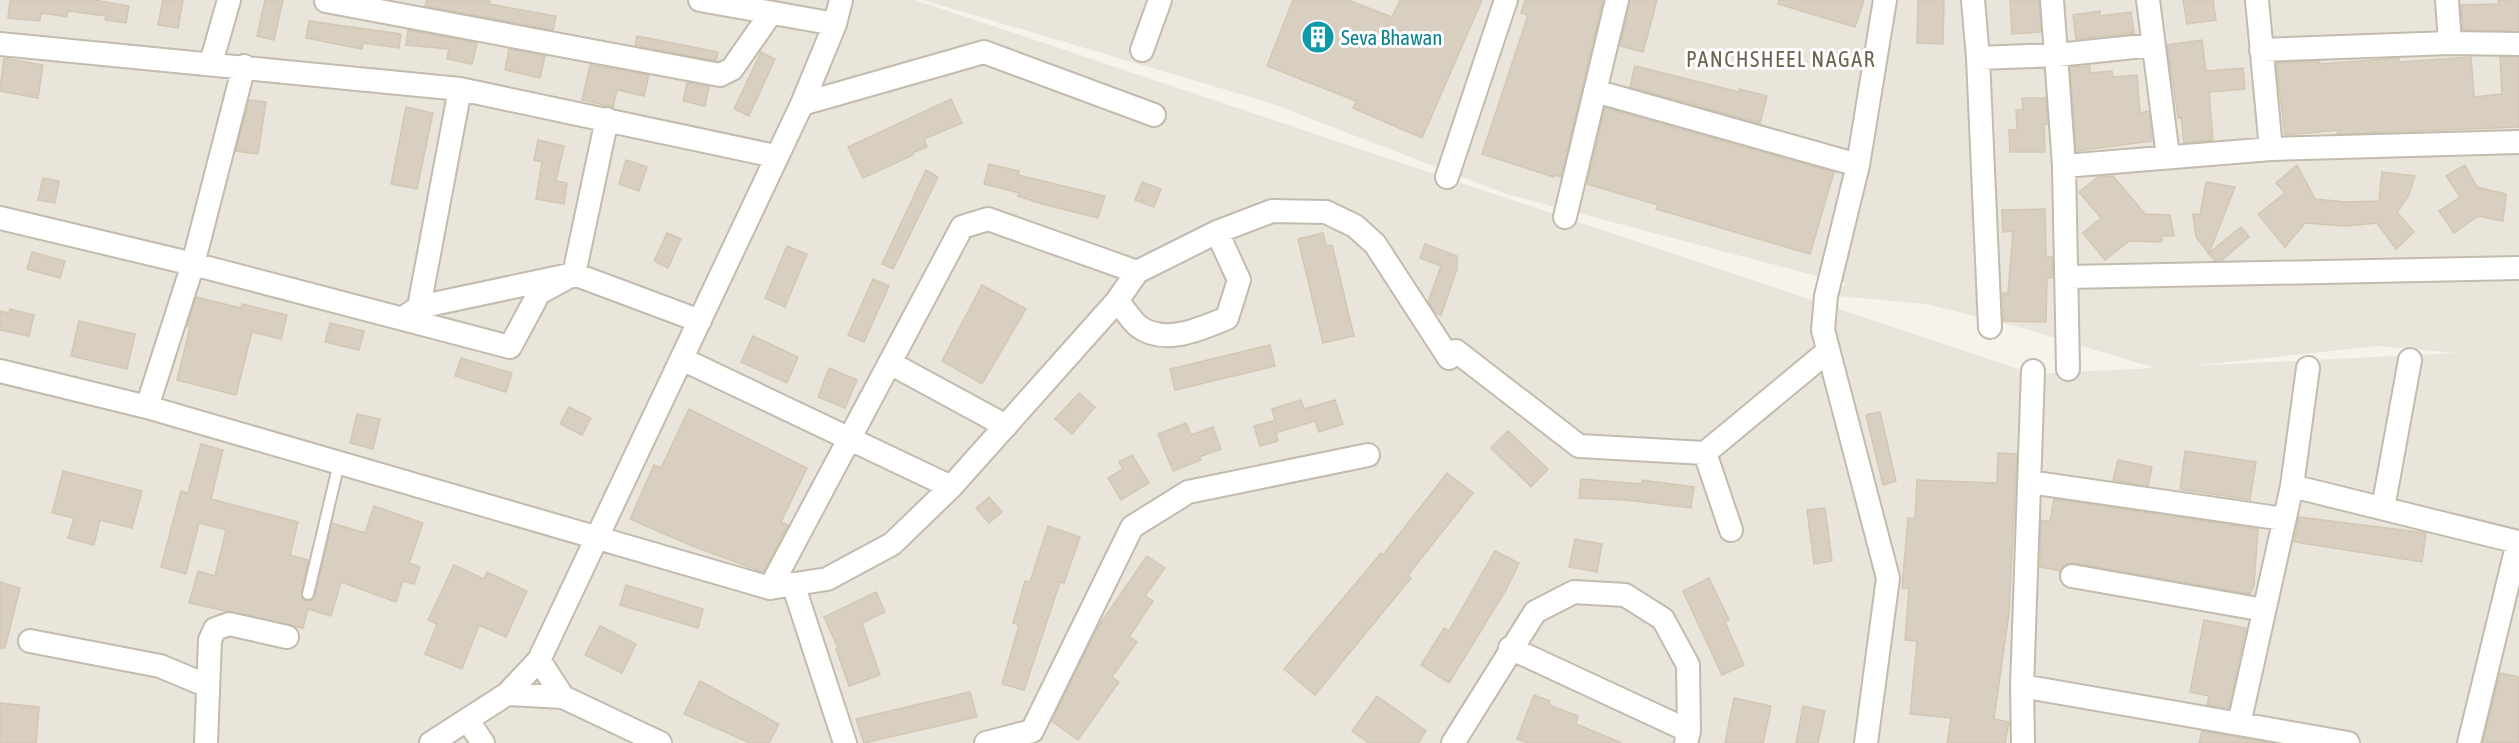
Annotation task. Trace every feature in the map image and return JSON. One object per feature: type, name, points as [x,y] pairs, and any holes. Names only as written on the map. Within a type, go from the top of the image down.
[{"type":"street","points":[[211,63],[229,0]]},
{"type":"street","points":[[700,0],[836,24]]},
{"type":"street","points":[[432,743],[507,694],[539,660],[802,104],[836,24],[842,0]]},
{"type":"street","points":[[1142,50],[1160,0]]},
{"type":"street","points":[[1447,177],[1506,0]]},
{"type":"street","points":[[1565,217],[1617,0]]},
{"type":"street","points":[[1866,743],[1888,578],[1823,330],[1826,296],[1858,165],[1885,0]]},
{"type":"street","points":[[1973,0],[1978,58],[1989,327]]},
{"type":"street","points":[[2052,0],[2064,166],[2068,369]]},
{"type":"street","points":[[2148,0],[2168,156]]},
{"type":"street","points":[[2257,0],[2271,149]]},
{"type":"street","points":[[2447,0],[2450,43]]},
{"type":"street","points":[[327,1],[720,75],[732,69],[771,13]]},
{"type":"street","points":[[2261,50],[2450,43],[2519,44]]},
{"type":"street","points":[[0,44],[244,66],[460,89],[776,156]]},
{"type":"street","points":[[1978,58],[2057,55],[2153,45]]},
{"type":"street","points":[[802,104],[984,52],[1154,115]]},
{"type":"street","points":[[147,407],[193,264],[244,66]]},
{"type":"street","points":[[412,312],[460,89]]},
{"type":"street","points":[[1595,90],[1858,165]]},
{"type":"street","points":[[0,218],[193,264],[412,312],[510,347],[539,293],[574,274],[607,119]]},
{"type":"street","points":[[2064,166],[2271,149],[2519,141]]},
{"type":"street","points":[[1,373],[147,407],[770,588],[827,579],[892,544],[951,487],[1006,426],[1117,301],[1137,272],[1217,232],[1272,212],[1326,212],[1354,226],[1375,244],[1453,355],[1579,446],[1705,453],[1828,351]]},
{"type":"street","points":[[770,588],[962,227],[988,219],[1137,272]]},
{"type":"street","points":[[1117,301],[1139,326],[1160,336],[1193,332],[1227,318],[1239,280],[1217,232]]},
{"type":"street","points":[[2068,278],[2519,268]]},
{"type":"street","points":[[412,312],[574,274],[700,321]]},
{"type":"street","points":[[682,359],[951,487]]},
{"type":"street","points":[[2383,508],[2410,360]]},
{"type":"street","points":[[890,363],[1006,426]]},
{"type":"street","points":[[2239,724],[2292,486],[2308,369]]},
{"type":"street","points":[[2023,743],[2022,686],[2033,371]]},
{"type":"street","points":[[1705,453],[1731,530]]},
{"type":"street","points":[[986,743],[1039,737],[1132,527],[1188,492],[1368,455]]},
{"type":"street","points":[[2030,482],[2284,519]]},
{"type":"street","points":[[2292,486],[2518,542],[2510,608],[2469,743]]},
{"type":"street","points":[[2072,576],[2264,610]]},
{"type":"street","points":[[792,584],[846,743]]},
{"type":"street","points":[[1453,743],[1510,648],[1535,612],[1574,592],[1625,595],[1663,619],[1688,665],[1688,737],[1510,648]]},
{"type":"street","points":[[206,743],[210,640],[215,629],[229,624],[287,637]]},
{"type":"street","points":[[30,641],[160,666],[208,686]]},
{"type":"street","points":[[539,660],[563,697]]},
{"type":"street","points":[[2022,686],[2348,743]]},
{"type":"street","points":[[507,694],[563,697],[660,743]]},
{"type":"street","points":[[468,721],[483,743]]},
{"type":"lane","points":[[308,594],[339,463]]},
{"type":"shaded area","points":[[0,0],[915,0],[2033,374],[2155,368],[2022,328],[1926,304],[1827,295],[1847,284],[1506,194],[1270,103],[923,0],[2519,0],[2519,743],[0,743]],"holes":[[[2378,346],[2456,353],[2192,366]]]},
{"type":"building","points":[[10,0],[94,0],[129,6],[126,23],[105,20],[106,16],[68,11],[67,17],[41,13],[40,21],[8,18]]},
{"type":"building","points":[[163,0],[183,0],[178,28],[158,25]]},
{"type":"building","points":[[265,0],[283,0],[274,40],[257,36]]},
{"type":"building","points":[[427,0],[490,0],[489,4],[556,16],[553,30],[425,6]]},
{"type":"building","points":[[1293,0],[1348,0],[1392,17],[1400,0],[1482,0],[1422,138],[1353,108],[1356,101],[1267,66]]},
{"type":"building","points":[[1525,0],[1603,0],[1561,177],[1555,175],[1554,177],[1482,154],[1528,15],[1521,13]]},
{"type":"building","points":[[1630,0],[1657,0],[1643,52],[1620,46]]},
{"type":"building","points":[[1779,0],[1864,0],[1855,27],[1778,4]]},
{"type":"building","points":[[1918,0],[1944,0],[1943,44],[1917,43]]},
{"type":"building","points":[[2010,0],[2039,0],[2041,32],[2012,34]]},
{"type":"building","points":[[2183,0],[2213,0],[2216,20],[2187,24]]},
{"type":"building","points":[[2498,0],[2519,0],[2519,30],[2463,30],[2461,5],[2499,4]]},
{"type":"building","points":[[2100,11],[2100,16],[2131,12],[2134,33],[2076,39],[2073,15]]},
{"type":"building","points":[[309,21],[401,34],[399,48],[363,43],[362,49],[306,38]]},
{"type":"building","points":[[408,30],[477,43],[472,64],[447,59],[449,49],[406,45]]},
{"type":"building","points":[[637,36],[718,52],[716,61],[635,45]]},
{"type":"building","points":[[2202,40],[2206,71],[2243,68],[2245,89],[2209,92],[2213,140],[2184,143],[2167,45]]},
{"type":"building","points":[[509,49],[545,56],[540,78],[505,70]]},
{"type":"building","points":[[761,52],[775,59],[749,116],[734,109]]},
{"type":"building","points":[[2471,57],[2474,97],[2502,94],[2500,57],[2519,57],[2519,127],[2336,134],[2340,130],[2285,135],[2276,63],[2319,61],[2320,64],[2399,58],[2399,62]]},
{"type":"building","points":[[4,58],[43,65],[38,98],[0,91]]},
{"type":"building","points":[[590,65],[649,75],[644,96],[617,90],[613,107],[582,100]]},
{"type":"building","points":[[1635,66],[1739,92],[1739,89],[1767,96],[1760,123],[1630,87]]},
{"type":"building","points":[[2090,66],[2090,73],[2112,71],[2113,77],[2137,75],[2140,113],[2149,111],[2152,141],[2076,151],[2070,67]]},
{"type":"building","points":[[687,83],[709,87],[705,106],[683,101]]},
{"type":"building","points":[[2022,98],[2046,98],[2045,152],[2010,152],[2009,130],[2017,130],[2016,110],[2023,110]]},
{"type":"building","points":[[951,99],[962,123],[924,139],[927,147],[863,178],[848,147]]},
{"type":"building","points":[[249,100],[266,102],[258,154],[236,151]]},
{"type":"building","points":[[406,107],[433,113],[417,189],[391,184]]},
{"type":"building","points":[[1605,108],[1834,172],[1810,254],[1656,209],[1658,205],[1587,184]]},
{"type":"building","points":[[538,140],[564,146],[556,181],[567,183],[564,204],[536,199],[542,162],[534,160]]},
{"type":"building","points":[[626,160],[647,167],[639,191],[619,184]]},
{"type":"building","points":[[989,164],[1019,171],[1018,175],[1105,196],[1098,218],[1042,204],[1018,196],[1019,193],[984,184]]},
{"type":"building","points":[[2297,165],[2315,199],[2346,202],[2379,201],[2382,172],[2415,176],[2409,195],[2397,212],[2414,232],[2396,249],[2377,223],[2345,226],[2305,223],[2285,247],[2258,214],[2285,193],[2276,183]]},
{"type":"building","points":[[2465,165],[2477,187],[2506,194],[2503,221],[2478,216],[2454,233],[2439,211],[2460,197],[2446,176]]},
{"type":"building","points":[[926,170],[938,177],[893,269],[882,264]]},
{"type":"building","points":[[2113,176],[2145,214],[2170,215],[2174,236],[2162,236],[2162,242],[2129,241],[2105,260],[2083,233],[2101,218],[2079,192],[2098,177]]},
{"type":"building","points":[[43,178],[59,181],[55,203],[38,200]]},
{"type":"building","points":[[1142,182],[1161,189],[1154,207],[1135,200]]},
{"type":"building","points":[[2206,182],[2235,187],[2209,253],[2241,227],[2249,237],[2222,260],[2215,261],[2196,237],[2193,214],[2200,215]]},
{"type":"building","points":[[2045,209],[2046,256],[2052,257],[2053,277],[2047,279],[2046,322],[2003,321],[2003,293],[2008,293],[2013,231],[2003,232],[2002,210]]},
{"type":"building","points":[[667,233],[681,239],[668,268],[654,261]]},
{"type":"building","points":[[1323,233],[1326,246],[1332,245],[1354,336],[1323,343],[1298,239]]},
{"type":"building","points":[[1425,244],[1457,256],[1457,269],[1441,315],[1436,313],[1428,302],[1441,266],[1420,258]]},
{"type":"building","points":[[787,246],[807,254],[785,307],[765,298]]},
{"type":"building","points":[[32,252],[65,261],[60,278],[27,269]]},
{"type":"building","points":[[873,279],[889,286],[864,342],[848,335]]},
{"type":"building","points":[[982,285],[1026,309],[982,384],[942,361]]},
{"type":"building","points":[[196,297],[241,308],[242,304],[287,315],[281,339],[252,332],[236,395],[177,380],[190,327],[187,326]]},
{"type":"building","points":[[10,309],[34,315],[29,336],[0,330],[0,311],[9,313]]},
{"type":"building","points":[[79,321],[135,334],[127,369],[71,356]]},
{"type":"building","points":[[330,323],[364,331],[359,350],[325,342]]},
{"type":"building","points":[[753,336],[798,357],[787,383],[741,362]]},
{"type":"building","points":[[1270,345],[1275,366],[1175,390],[1170,369]]},
{"type":"building","points":[[461,358],[512,373],[506,392],[455,376]]},
{"type":"building","points":[[829,368],[857,380],[845,408],[818,397]]},
{"type":"building","points":[[1079,393],[1095,407],[1072,434],[1055,419]]},
{"type":"building","points":[[1301,400],[1304,409],[1335,400],[1343,424],[1319,432],[1315,421],[1278,432],[1272,409]]},
{"type":"building","points":[[569,407],[591,418],[582,435],[560,424]]},
{"type":"building","points":[[689,409],[807,468],[781,522],[788,525],[763,572],[690,545],[630,519],[654,465],[661,468]]},
{"type":"building","points":[[1880,412],[1896,481],[1883,485],[1866,415]]},
{"type":"building","points":[[357,414],[380,419],[373,449],[350,443]]},
{"type":"building","points":[[1273,421],[1278,441],[1260,446],[1254,426]]},
{"type":"building","points":[[1186,423],[1191,435],[1213,427],[1221,449],[1199,457],[1201,460],[1173,471],[1158,434]]},
{"type":"building","points":[[1508,431],[1548,469],[1531,487],[1491,448]]},
{"type":"building","points":[[201,444],[223,450],[211,499],[298,522],[290,555],[308,560],[301,592],[303,600],[311,601],[315,596],[332,523],[365,533],[374,506],[423,523],[409,563],[420,567],[414,584],[403,581],[396,602],[341,582],[331,616],[308,609],[303,628],[189,603],[198,571],[215,576],[226,530],[199,523],[186,574],[161,567],[181,491],[188,493]]},
{"type":"building","points":[[2185,451],[2256,462],[2250,500],[2180,489]]},
{"type":"building","points":[[1998,453],[2017,454],[2009,613],[1994,719],[2009,722],[2005,743],[1947,743],[1951,718],[1910,714],[1917,641],[1905,640],[1909,589],[1902,588],[1908,518],[1915,518],[1917,480],[1997,483]]},
{"type":"building","points":[[1132,455],[1149,483],[1121,500],[1108,478],[1123,469],[1119,462]]},
{"type":"building","points":[[2118,460],[2152,467],[2148,486],[2113,480]]},
{"type":"building","points":[[63,471],[142,491],[132,528],[100,520],[94,545],[68,538],[74,518],[52,513]]},
{"type":"building","points":[[1447,473],[1473,493],[1408,575],[1411,578],[1315,695],[1284,669],[1381,553],[1383,555]]},
{"type":"building","points":[[1581,479],[1642,484],[1642,480],[1694,487],[1691,508],[1626,500],[1579,498]]},
{"type":"building","points":[[989,497],[1002,512],[989,523],[976,508]]},
{"type":"building","points":[[2054,499],[2258,529],[2254,585],[2250,594],[2074,563],[2067,564],[2060,571],[2040,567],[2041,520],[2050,522]]},
{"type":"building","points":[[1825,508],[1832,561],[1814,564],[1807,510]]},
{"type":"building","points":[[2299,517],[2426,533],[2422,562],[2294,542]]},
{"type":"building","points":[[1048,526],[1080,537],[1064,583],[1060,582],[1024,690],[1002,684],[1019,625],[1013,623],[1025,581],[1030,582]]},
{"type":"building","points":[[1575,539],[1602,544],[1597,572],[1569,567]]},
{"type":"building","points":[[1495,551],[1519,563],[1506,590],[1449,683],[1421,665],[1444,628],[1449,631]]},
{"type":"building","points":[[1147,556],[1165,568],[1145,596],[1153,601],[1129,637],[1137,642],[1112,677],[1119,682],[1078,740],[1052,721],[1098,627]]},
{"type":"building","points":[[454,565],[484,579],[487,572],[527,591],[506,637],[479,625],[462,669],[425,654],[437,624],[428,620]]},
{"type":"building","points":[[1709,578],[1729,620],[1725,622],[1744,665],[1722,675],[1683,591]]},
{"type":"building","points":[[0,582],[20,588],[5,648],[0,648]]},
{"type":"building","points":[[626,585],[703,609],[698,628],[620,605]]},
{"type":"building","points":[[876,592],[885,612],[862,623],[880,675],[849,686],[836,649],[838,648],[824,617]]},
{"type":"building","points":[[2204,620],[2246,628],[2229,708],[2207,705],[2209,696],[2190,692]]},
{"type":"building","points":[[600,626],[636,644],[622,673],[585,655]]},
{"type":"building","points":[[2500,673],[2519,677],[2519,743],[2483,742]]},
{"type":"building","points":[[700,681],[779,724],[769,743],[750,743],[684,714]]},
{"type":"building","points":[[970,692],[977,717],[864,743],[856,719]]},
{"type":"building","points":[[1534,695],[1550,701],[1549,705],[1578,716],[1576,724],[1622,743],[1528,743],[1517,739]]},
{"type":"building","points":[[1377,696],[1426,731],[1418,743],[1369,743],[1352,731]]},
{"type":"building","points":[[1734,698],[1771,706],[1763,743],[1725,743]]},
{"type":"building","points":[[0,703],[39,707],[36,743],[0,743]]},
{"type":"building","points":[[1803,706],[1825,711],[1818,743],[1796,743]]},
{"type":"building","points":[[2202,731],[2270,743],[2199,743]]},
{"type":"place","name":"Seva Bhawan","points":[[1318,37]]},
{"type":"district","name":"PANCHSHEEL NAGAR","points":[[1781,59]]}]
